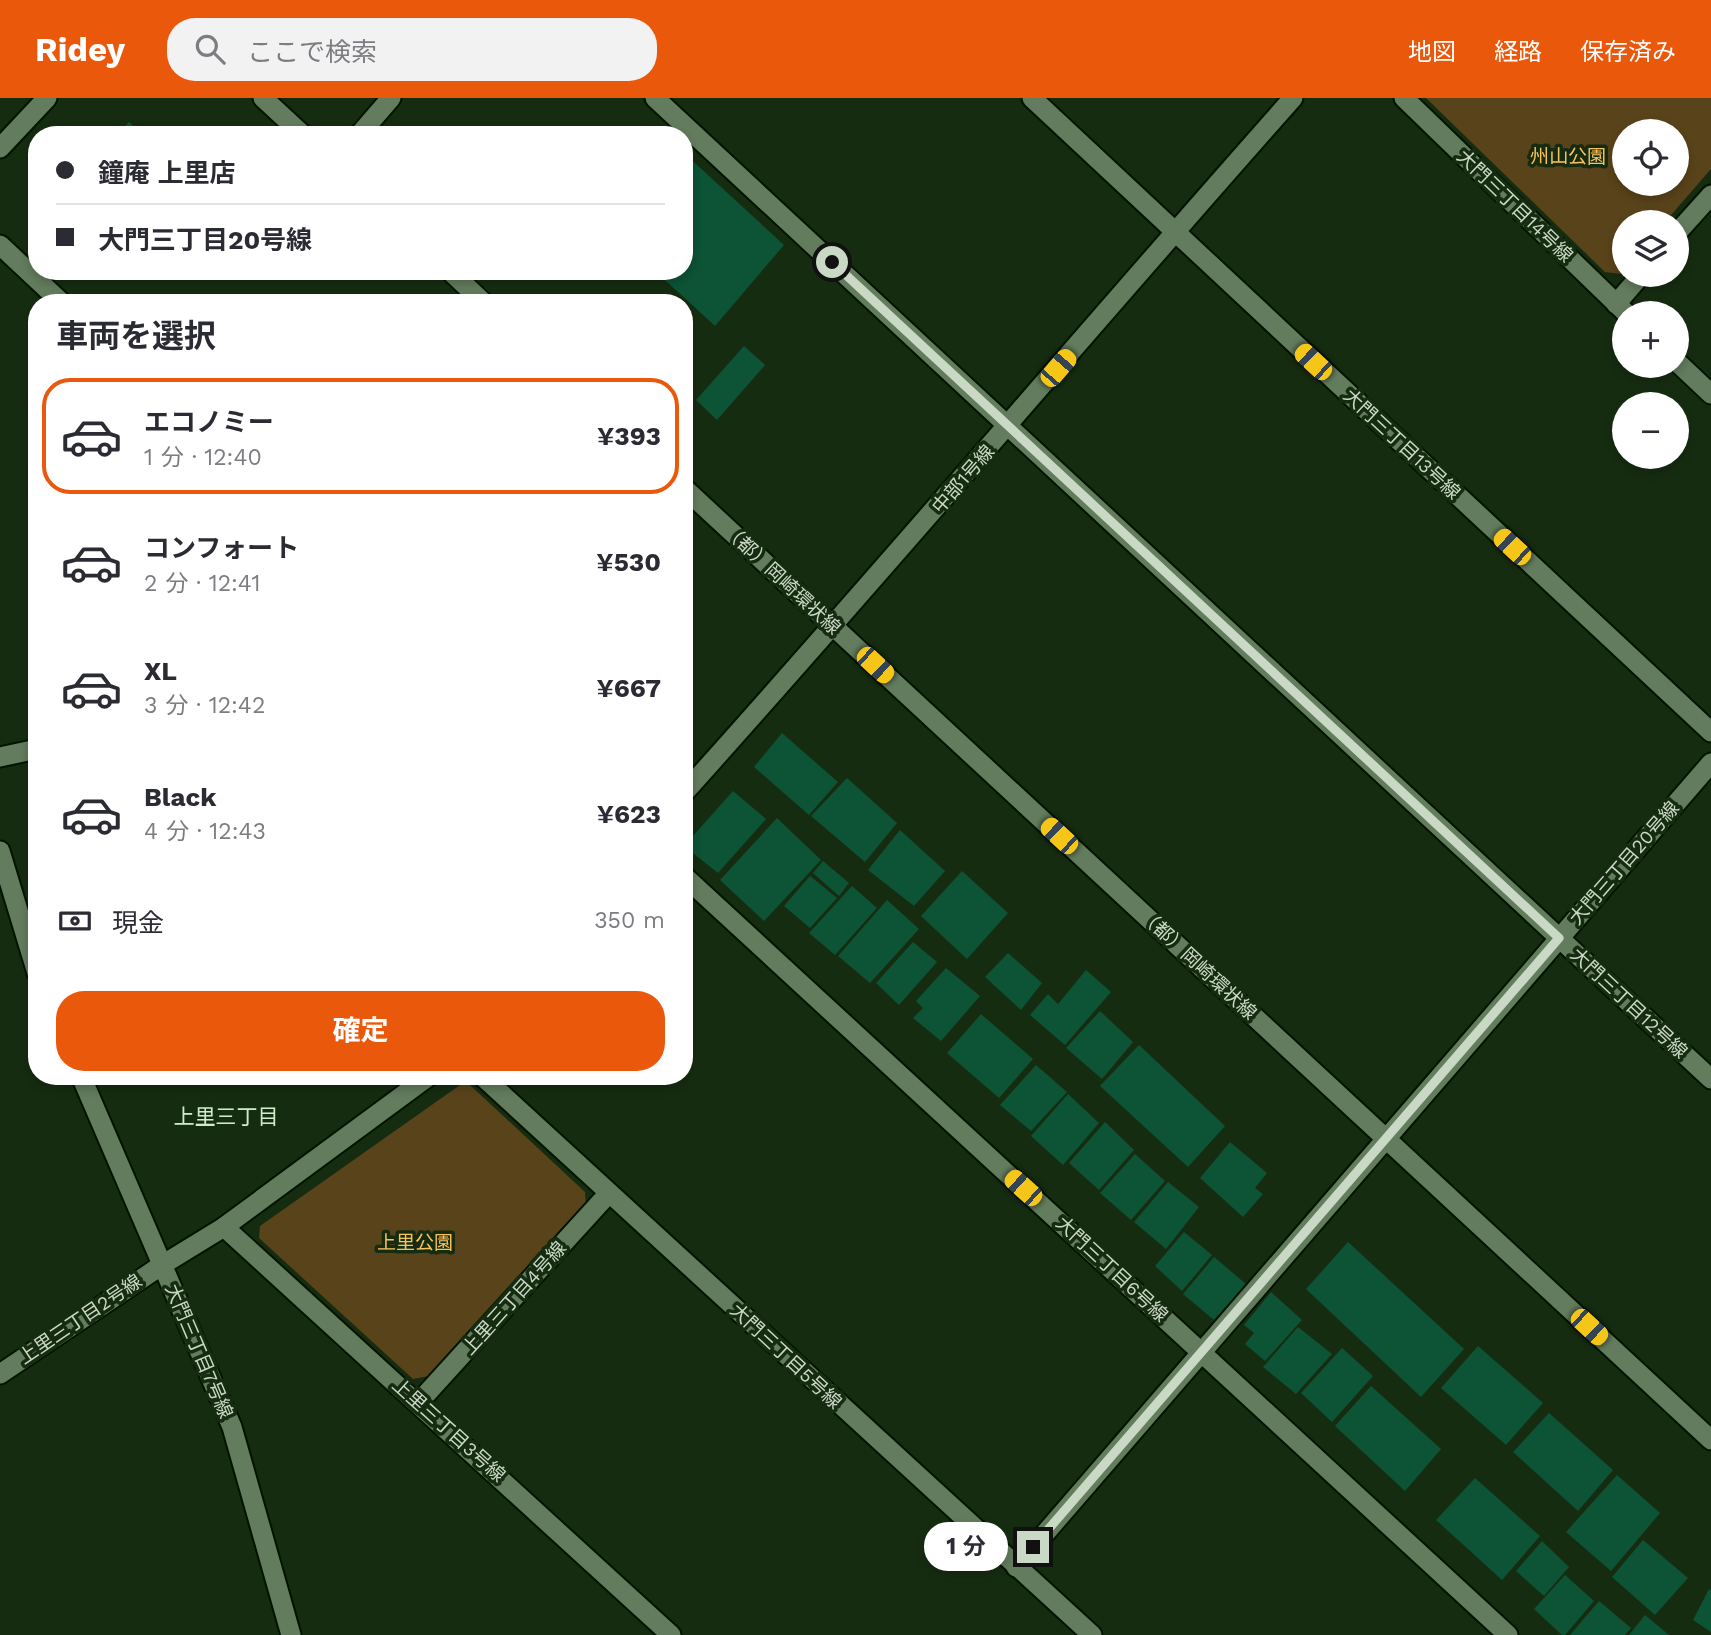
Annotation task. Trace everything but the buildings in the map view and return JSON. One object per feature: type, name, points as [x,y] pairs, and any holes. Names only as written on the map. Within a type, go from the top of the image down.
[{"type":"street","points":[[0,148],[47,98]]},
{"type":"street","points":[[263,98],[293,126]]},
{"type":"street","points":[[367,126],[391,98]]},
{"type":"street","name":"大門三丁目12号線","points":[[655,98],[685,126]]},
{"type":"street","name":"大門三丁目13号線","points":[[1032,98],[1711,732]]},
{"type":"street","name":"中部1号線","points":[[693,783],[834,627],[1293,98]]},
{"type":"street","name":"大門三丁目14号線","points":[[1404,98],[1614,301]]},
{"type":"street","name":"大門三丁目12号線","points":[[693,133],[1711,1079]]},
{"type":"street","points":[[1689,220],[1711,195]]},
{"type":"street","points":[[0,245],[28,271]]},
{"type":"street","points":[[37,280],[52,294]]},
{"type":"street","points":[[460,280],[474,294]]},
{"type":"street","points":[[1689,373],[1711,394]]},
{"type":"street","name":"（都）岡崎環状線","points":[[693,496],[1711,1440]]},
{"type":"street","points":[[0,757],[28,751]]},
{"type":"street","name":"大門三丁目20号線","points":[[1016,1567],[1711,763]]},
{"type":"street","points":[[0,851],[28,943]]},
{"type":"street","name":"大門三丁目6号線","points":[[693,885],[1508,1635]]},
{"type":"street","name":"大門三丁目7号線","points":[[85,1085],[232,1427],[291,1635]]},
{"type":"street","name":"上里三丁目2号線","points":[[0,1374],[162,1265],[224,1227],[417,1085]]},
{"type":"street","name":"大門三丁目5号線","points":[[492,1085],[1091,1635]]},
{"type":"street","name":"上里三丁目4号線","points":[[419,1402],[608,1194]]},
{"type":"street","name":"上里三丁目3号線","points":[[224,1227],[419,1402],[671,1635]]},
{"type":"green space","name":"州山公園","points":[[1426,98],[1711,98],[1711,169],[1689,194],[1689,119],[1612,119],[1612,196],[1688,196],[1675,210],[1612,210],[1612,273],[1605,272]]},
{"type":"green space","name":"上里公園","points":[[460,1085],[470,1085],[585,1192],[586,1207],[429,1376],[413,1379],[259,1238],[260,1226]]},
{"type":"district","name":"上里三丁目","points":[[226,1116]]},
{"type":"route","points":[[832,262],[1559,938],[1033,1547]]}]
